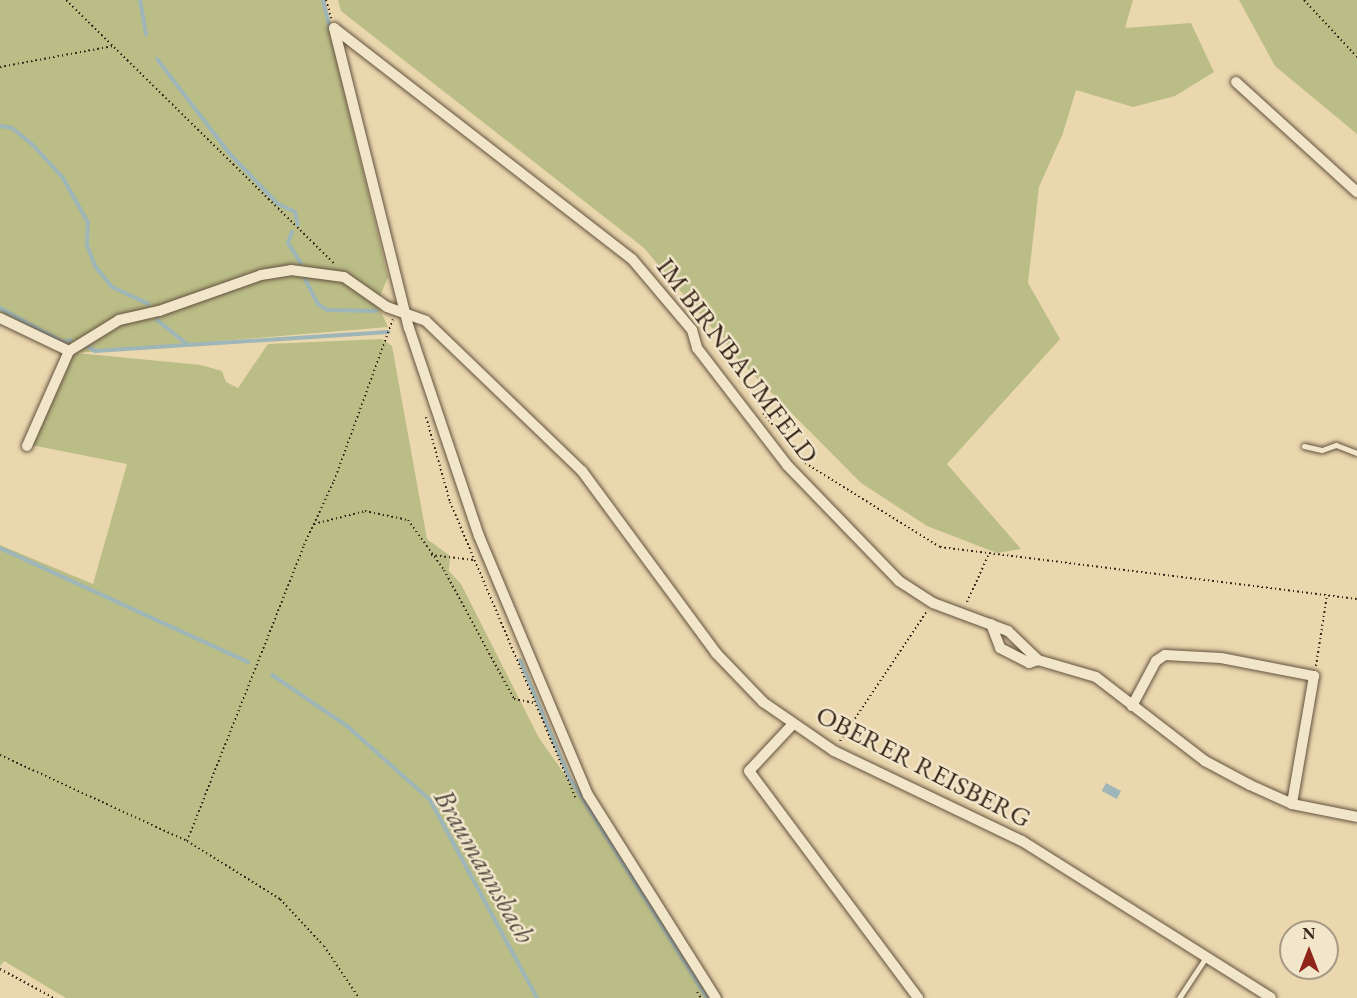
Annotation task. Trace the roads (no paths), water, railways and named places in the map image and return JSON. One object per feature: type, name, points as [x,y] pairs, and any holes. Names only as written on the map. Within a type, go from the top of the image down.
[{"type":"street","name":"IM BIRNBAUMFELD","points":[[400,312],[334,28],[632,259],[692,330],[697,348],[787,465],[899,581],[933,603],[992,624],[1020,639],[1038,660]]},
{"type":"street","points":[[1236,82],[1357,192]]},
{"type":"street","name":"OBERER REISBERG","points":[[69,351],[119,320],[159,311],[261,275],[320,271],[352,281],[400,312],[426,321],[461,352],[574,463],[716,653],[763,702],[834,751],[1022,840],[1207,955],[1271,998]]},
{"type":"street","points":[[400,312],[441,434],[479,536],[588,795],[717,998]]},
{"type":"street","points":[[0,318],[69,351],[27,446]]},
{"type":"street","points":[[992,624],[1000,648],[1029,663],[1038,660],[1096,677],[1205,761],[1292,804],[1357,817]]},
{"type":"street","points":[[1132,706],[1156,661],[1165,654],[1221,658],[1314,675],[1292,804]]},
{"type":"street","points":[[793,724],[749,771],[918,998]]},
{"type":"lane","points":[[1304,446],[1322,450],[1336,445],[1357,453]]},
{"type":"lane","points":[[1179,998],[1207,955]]},
{"type":"water","points":[[1106,783],[1121,791],[1117,799],[1102,791]]},
{"type":"waterway","points":[[140,0],[146,34]]},
{"type":"waterway","points":[[323,0],[330,28]]},
{"type":"waterway","points":[[157,59],[230,154],[278,204],[295,212],[298,225]]},
{"type":"waterway","points":[[0,126],[12,128],[32,144],[63,178],[88,223],[87,245],[95,266],[112,287],[148,304]]},
{"type":"waterway","points":[[292,232],[288,243],[301,263]]},
{"type":"waterway","points":[[305,279],[318,304],[327,310],[376,311]]},
{"type":"waterway","points":[[0,308],[63,342],[71,340]]},
{"type":"waterway","points":[[157,320],[187,344]]},
{"type":"waterway","points":[[87,346],[95,351],[388,332]]},
{"type":"waterway","name":"Braumannsbach","points":[[0,548],[248,662]]},
{"type":"waterway","points":[[520,660],[569,777],[707,998]]},
{"type":"waterway","name":"Braumannsbach","points":[[272,675],[347,726],[430,800],[537,998]]}]
